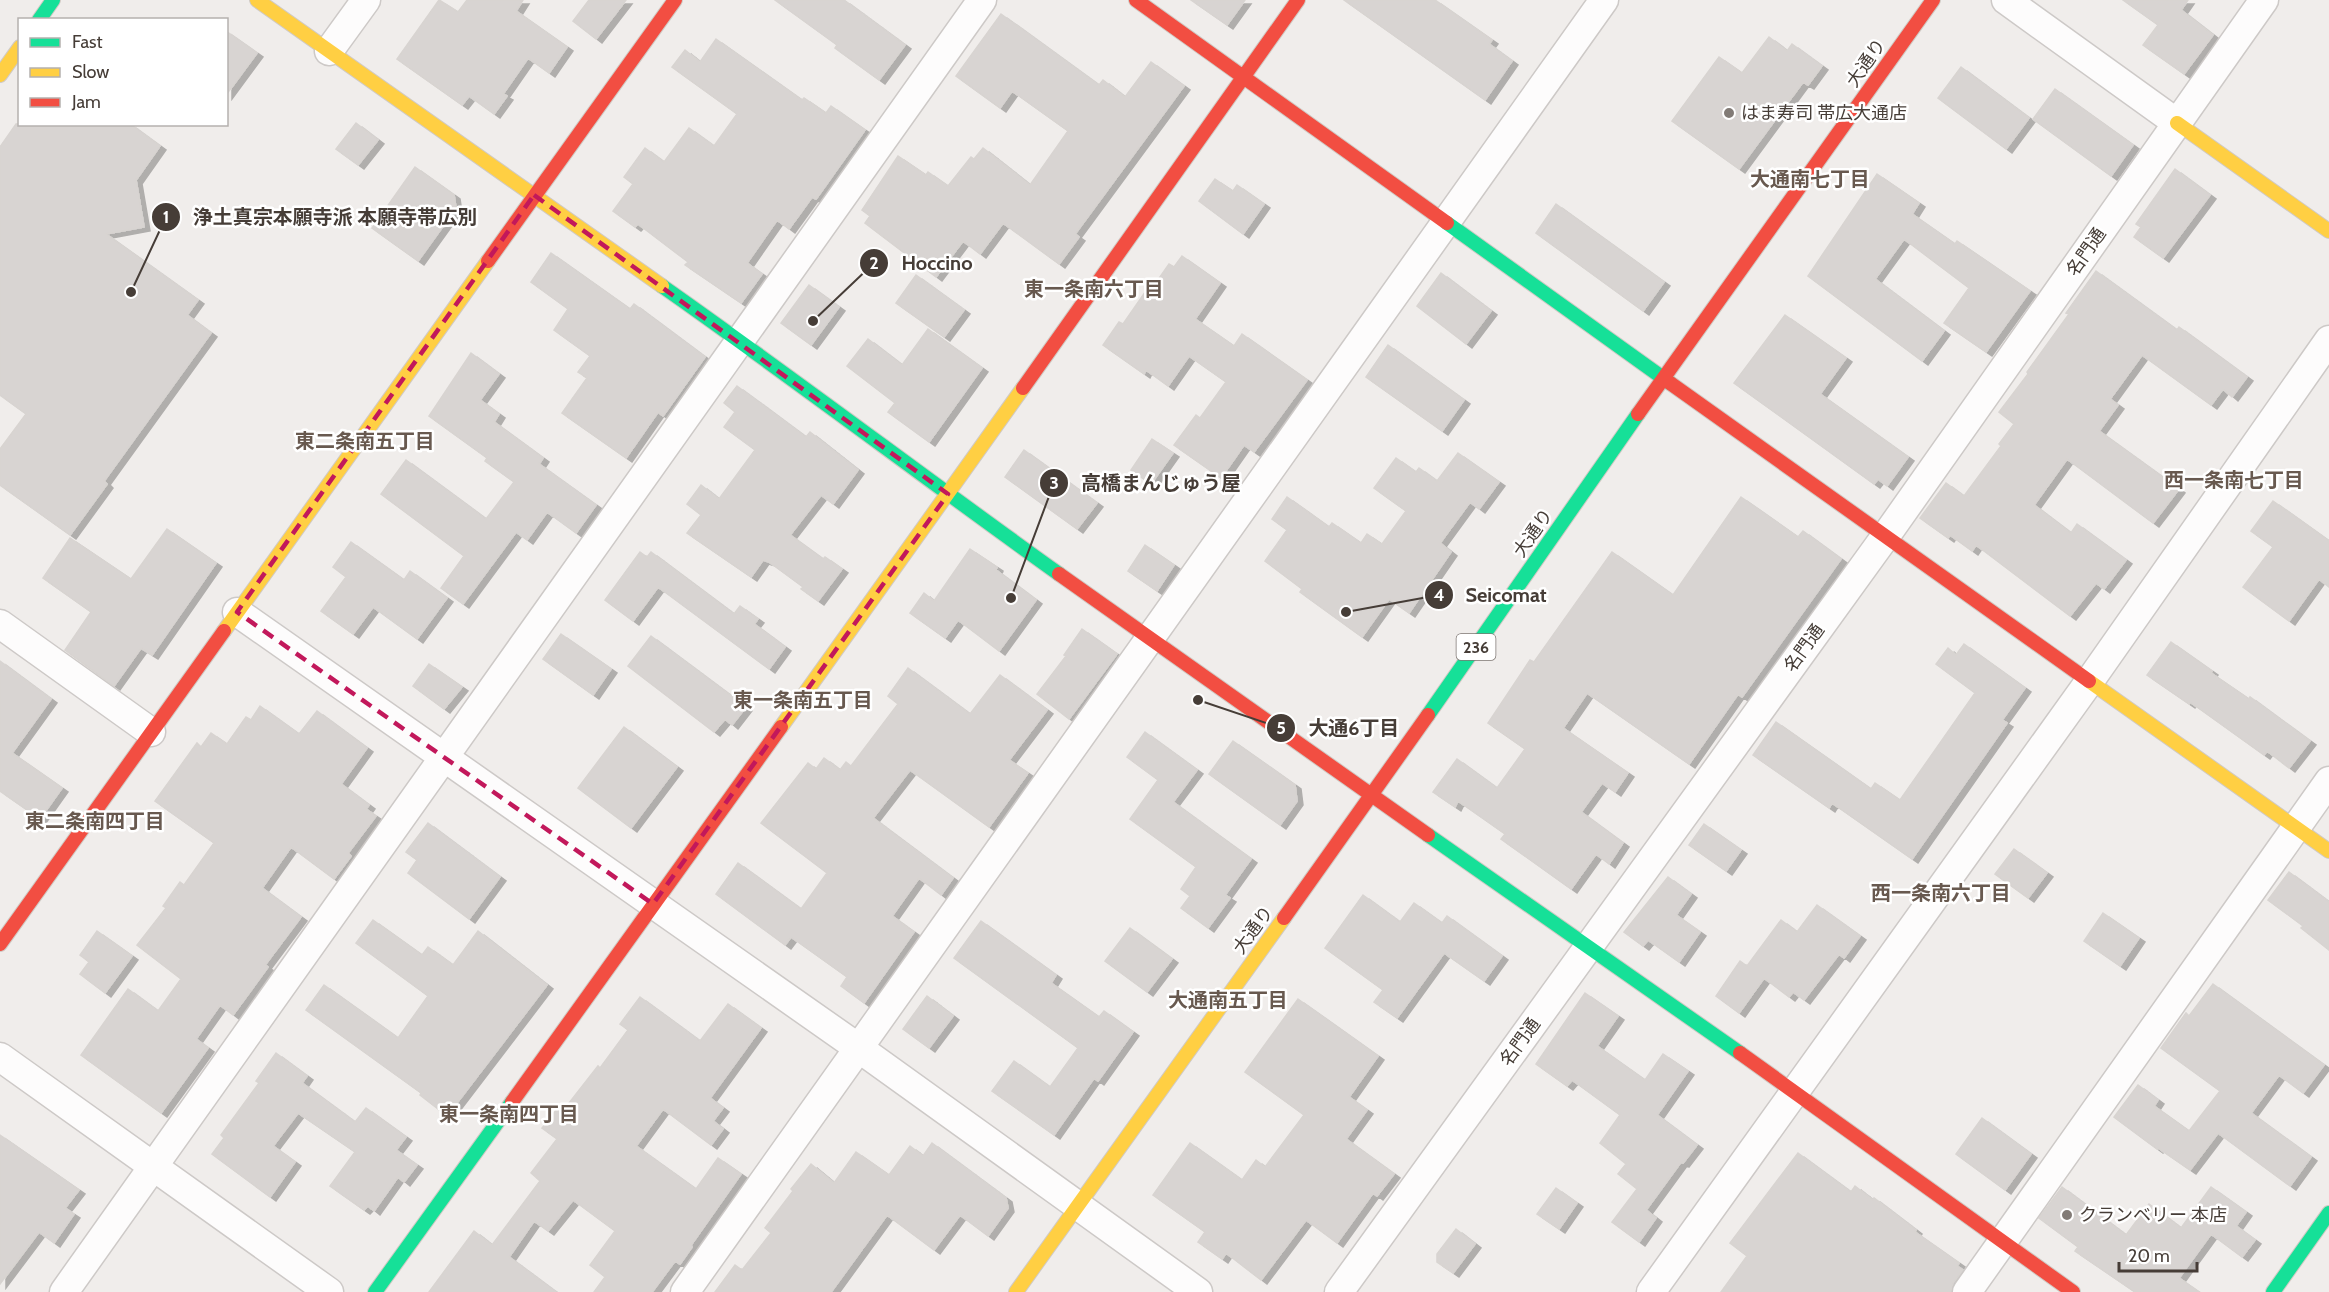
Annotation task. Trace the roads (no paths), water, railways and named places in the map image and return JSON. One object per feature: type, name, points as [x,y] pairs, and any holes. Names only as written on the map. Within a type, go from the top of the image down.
[{"type":"main road","points":[[40,18],[53,0]]},
{"type":"main road","points":[[257,0],[740,340],[948,494],[1371,795],[1794,1091],[2073,1292]]},
{"type":"main road","points":[[0,944],[675,0]]},
{"type":"main road","points":[[1136,0],[1885,537],[2329,850]]},
{"type":"main road","points":[[375,1292],[948,494],[1298,0]]},
{"type":"main road","name":"大通り","points":[[1016,1292],[1371,795],[1663,378],[1933,0]]},
{"type":"main road","points":[[0,75],[18,50]]},
{"type":"main road","points":[[2177,123],[2329,231]]},
{"type":"main road","points":[[2272,1292],[2329,1213]]},
{"type":"street","points":[[329,51],[366,0]]},
{"type":"street","points":[[64,1292],[982,0]]},
{"type":"street","points":[[685,1292],[1604,0]]},
{"type":"street","points":[[2006,0],[2177,123]]},
{"type":"street","name":"名門通","points":[[1340,1292],[1885,537],[2264,0]]},
{"type":"street","points":[[1651,1292],[2089,682],[2329,340]]},
{"type":"street","points":[[237,612],[860,1049],[1198,1292]]},
{"type":"street","points":[[0,624],[151,732]]},
{"type":"street","points":[[1967,1292],[2329,781]]},
{"type":"street","points":[[0,1057],[329,1292]]},
{"type":"place","name":"はま寿司 帯広大通店","points":[[1729,113]]},
{"type":"place","name":"浄土真宗本願寺派 本願寺帯広別","points":[[131,292]]},
{"type":"place","name":"Hoccino","points":[[813,321]]},
{"type":"place","name":"高橋まんじゅう屋","points":[[1011,598]]},
{"type":"place","name":"Seicomat","points":[[1346,612]]},
{"type":"place","name":"大通6丁目","points":[[1198,700]]},
{"type":"place","name":"クランベリー 本店","points":[[2067,1215]]},
{"type":"district","name":"大通南七丁目","points":[[1810,179]]},
{"type":"district","name":"東一条南六丁目","points":[[1094,289]]},
{"type":"district","name":"東二条南五丁目","points":[[365,441]]},
{"type":"district","name":"西一条南七丁目","points":[[2234,480]]},
{"type":"district","name":"東一条南五丁目","points":[[803,700]]},
{"type":"district","name":"東二条南四丁目","points":[[95,821]]},
{"type":"district","name":"西一条南六丁目","points":[[1941,893]]},
{"type":"district","name":"大通南五丁目","points":[[1228,1000]]},
{"type":"district","name":"東一条南四丁目","points":[[509,1114]]}]
